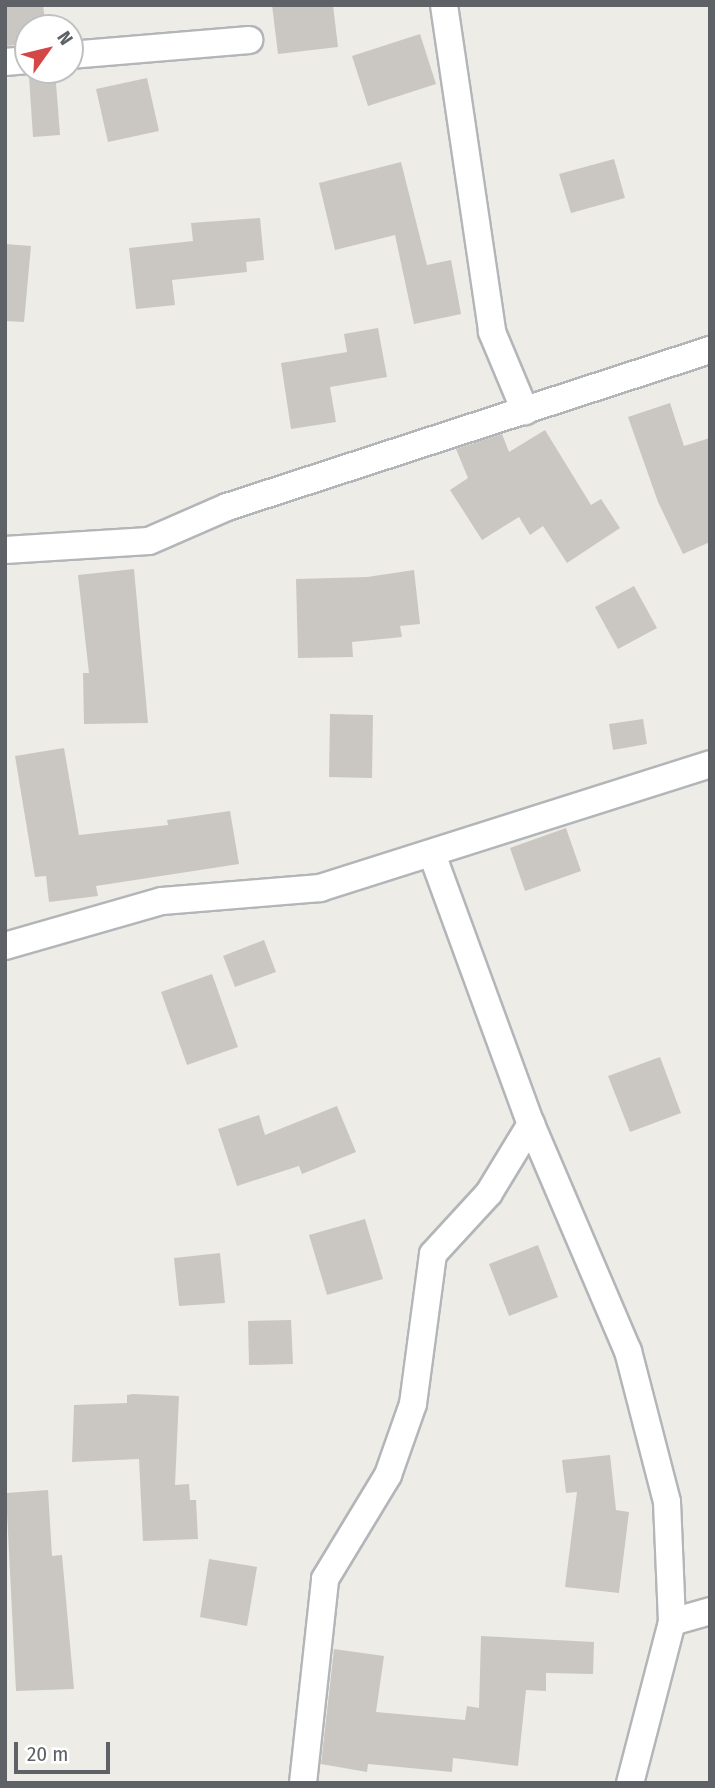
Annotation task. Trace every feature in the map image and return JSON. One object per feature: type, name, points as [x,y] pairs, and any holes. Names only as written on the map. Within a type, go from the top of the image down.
[{"type":"street","points":[[444,5],[492,332],[524,411]]},
{"type":"street","points":[[84,54],[249,40]]},
{"type":"street","points":[[5,550],[149,541],[227,507],[710,350]]},
{"type":"street","points":[[5,946],[162,901],[320,888],[432,854],[471,837],[710,764]]},
{"type":"street","points":[[432,854],[531,1124],[628,1351],[667,1502],[672,1622],[630,1783]]},
{"type":"street","points":[[303,1783],[325,1579],[388,1475],[412,1404],[433,1254],[489,1193],[531,1124]]},
{"type":"street","points":[[672,1622],[710,1611]]},
{"type":"building","points":[[5,5],[43,5],[44,14],[14,14],[14,45],[5,46]]},
{"type":"building","points":[[272,5],[333,5],[338,47],[278,54]]},
{"type":"building","points":[[420,34],[436,84],[368,106],[352,56]]},
{"type":"building","points":[[147,78],[159,131],[108,142],[96,89]]},
{"type":"building","points":[[30,84],[56,84],[60,135],[33,137]]},
{"type":"building","points":[[614,159],[625,198],[571,213],[559,174]]},
{"type":"building","points":[[401,162],[427,265],[451,260],[461,314],[414,324],[395,235],[335,250],[319,183]]},
{"type":"building","points":[[260,218],[264,260],[246,262],[247,272],[172,280],[175,305],[136,309],[129,248],[193,241],[191,223]]},
{"type":"building","points":[[5,244],[31,246],[24,322],[5,321]]},
{"type":"building","points":[[378,328],[387,377],[330,387],[336,422],[291,429],[281,363],[347,352],[344,334]]},
{"type":"building","points":[[670,403],[684,446],[710,438],[710,542],[683,554],[658,502],[628,417]]},
{"type":"building","points":[[545,430],[591,505],[601,499],[620,528],[567,563],[543,526],[530,535],[519,517],[482,540],[450,490],[468,478],[456,449],[502,434],[509,452]]},
{"type":"building","points":[[134,569],[148,723],[84,724],[83,673],[89,673],[78,575]]},
{"type":"building","points":[[414,570],[420,624],[400,626],[402,637],[352,642],[353,657],[298,658],[296,579],[367,577]]},
{"type":"building","points":[[634,586],[657,628],[618,649],[595,607]]},
{"type":"building","points":[[330,714],[373,715],[372,778],[329,777]]},
{"type":"building","points":[[643,719],[647,744],[613,750],[609,724]]},
{"type":"building","points":[[64,748],[79,835],[168,825],[167,820],[230,811],[239,864],[96,886],[98,896],[49,902],[46,876],[35,877],[15,756]]},
{"type":"building","points":[[566,828],[581,871],[525,891],[510,848]]},
{"type":"building","points":[[264,940],[276,972],[235,987],[223,956]]},
{"type":"building","points":[[212,974],[238,1047],[187,1065],[161,992]]},
{"type":"building","points":[[660,1057],[681,1113],[630,1132],[608,1076]]},
{"type":"building","points":[[337,1106],[356,1152],[302,1174],[299,1166],[237,1186],[218,1129],[259,1115],[265,1135]]},
{"type":"building","points":[[365,1219],[383,1279],[327,1295],[309,1235]]},
{"type":"building","points":[[538,1245],[558,1297],[509,1316],[489,1264]]},
{"type":"building","points":[[220,1253],[225,1303],[179,1306],[174,1258]]},
{"type":"building","points":[[291,1320],[293,1364],[249,1365],[248,1321]]},
{"type":"building","points":[[127,1395],[179,1396],[175,1485],[189,1484],[190,1500],[196,1500],[198,1539],[143,1541],[139,1459],[72,1462],[74,1405],[127,1403]]},
{"type":"building","points":[[610,1455],[616,1510],[629,1512],[619,1593],[565,1587],[577,1492],[566,1493],[562,1460]]},
{"type":"building","points":[[48,1490],[52,1556],[62,1555],[74,1689],[16,1691],[6,1493]]},
{"type":"building","points":[[209,1559],[257,1567],[247,1626],[200,1617]]},
{"type":"building","points":[[481,1636],[594,1642],[593,1674],[546,1673],[546,1691],[526,1690],[518,1766],[453,1758],[452,1772],[368,1764],[367,1772],[321,1764],[334,1649],[384,1656],[376,1712],[465,1720],[467,1706],[479,1708]]}]
